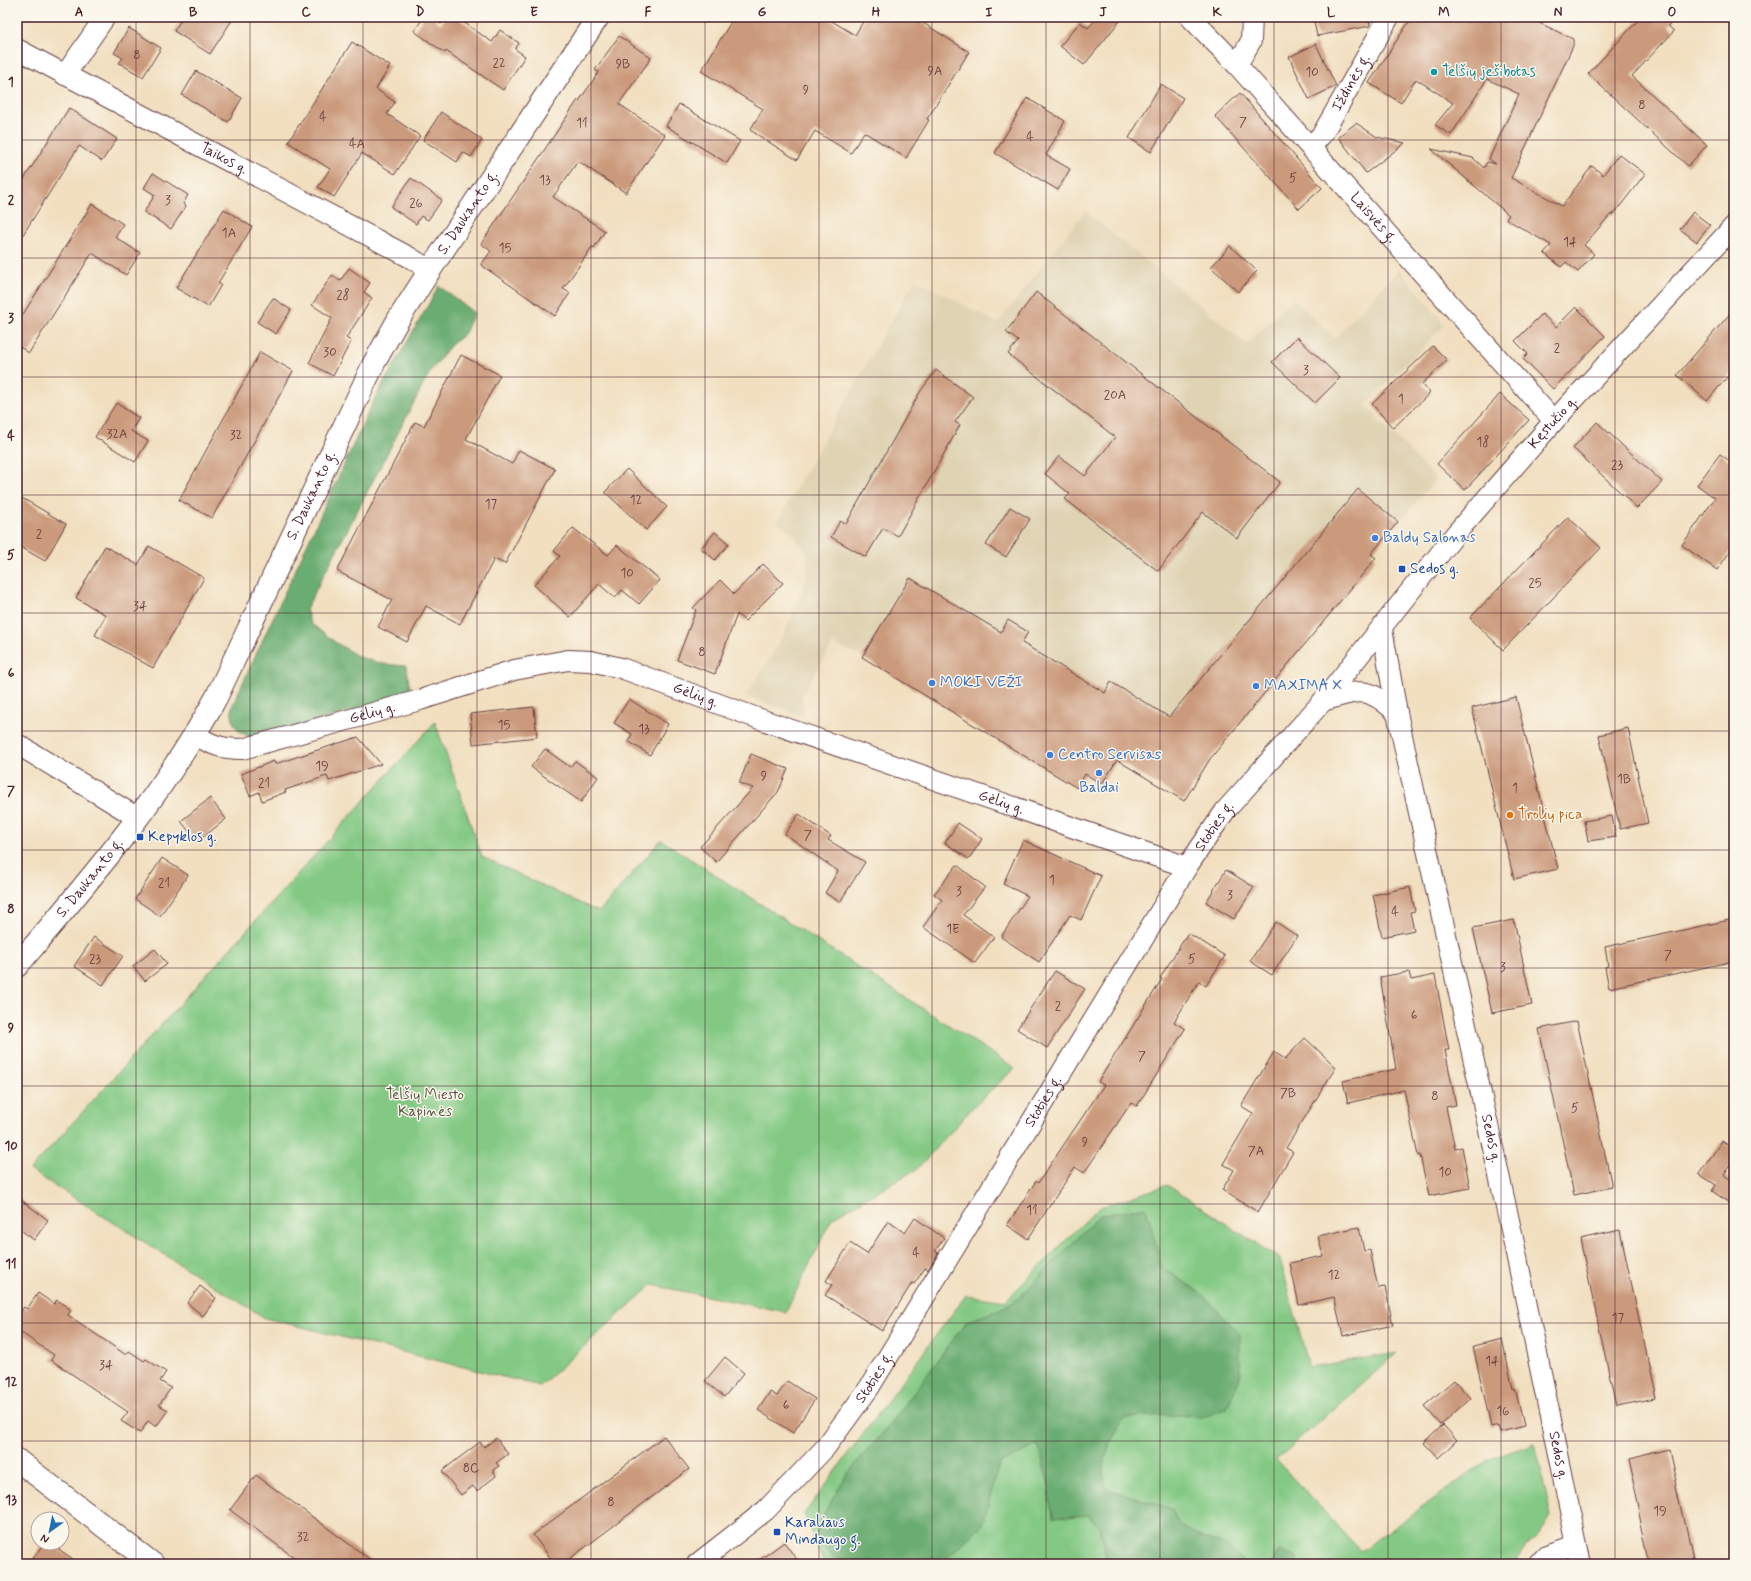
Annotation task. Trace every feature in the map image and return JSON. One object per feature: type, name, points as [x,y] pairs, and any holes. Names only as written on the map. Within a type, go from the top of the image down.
[{"type":"main road","name":"S. Daukanto g.","points":[[17,966],[83,888],[138,818],[167,778],[195,735],[216,698],[374,363],[398,320],[598,17]]},
{"type":"main road","points":[[17,1460],[153,1564]]},
{"type":"street","points":[[65,75],[105,17]]},
{"type":"street","name":"Laisvės g.","points":[[1190,17],[1237,65],[1311,147],[1554,421]]},
{"type":"street","points":[[1237,65],[1251,41],[1252,17]]},
{"type":"street","name":"Iždinės g.","points":[[1311,147],[1323,133],[1389,17]]},
{"type":"street","name":"Taikos g.","points":[[17,49],[409,257],[430,270]]},
{"type":"street","name":"Kęstučio g.","points":[[1382,629],[1458,531],[1554,421],[1734,226]]},
{"type":"street","name":"Stoties g.","points":[[697,1564],[766,1510],[825,1448],[869,1388],[1187,867],[1225,811],[1323,701],[1382,629]]},
{"type":"street","name":"Sedos g.","points":[[1382,629],[1398,713],[1518,1263],[1579,1555]]},
{"type":"street","name":"Gėlių g.","points":[[195,735],[212,745],[227,749],[242,749],[420,700],[514,670],[568,660],[591,661],[621,668],[765,720],[1187,867]]},
{"type":"street","points":[[1323,701],[1350,693],[1365,692],[1382,698],[1398,713]]},
{"type":"street","points":[[17,744],[138,818]]},
{"type":"street","points":[[1538,1564],[1545,1556],[1579,1555]]},
{"type":"shaded area","points":[[1085,211],[1247,344],[1293,299],[1335,338],[1399,269],[1445,325],[1365,405],[1436,479],[1371,554],[1376,558],[1210,759],[1184,801],[1117,760],[1102,784],[1085,774],[1077,788],[862,657],[833,644],[802,697],[804,717],[746,696],[783,636],[808,576],[807,553],[793,533],[777,522],[915,279],[998,323]]},
{"type":"green space","points":[[439,286],[474,313],[465,333],[450,346],[430,372],[306,609],[310,623],[335,642],[359,657],[383,664],[406,666],[411,693],[259,739],[246,735],[234,725],[232,706],[375,398]]},
{"type":"green space","name":"Telšių Miesto Kapinės","points":[[435,722],[482,857],[599,912],[661,840],[1015,1068],[976,1104],[917,1169],[832,1218],[786,1312],[652,1285],[540,1386],[265,1318],[30,1170]]},
{"type":"green space","points":[[1167,1185],[1280,1259],[1309,1367],[1397,1353],[1276,1460],[1361,1551],[1488,1460],[1534,1443],[1551,1516],[1539,1536],[1523,1550],[1514,1564],[1419,1564],[1410,1562],[1408,1564],[824,1564],[804,1514],[966,1295],[1005,1301],[1098,1208]]},
{"type":"green space","points":[[1146,1207],[1162,1268],[1201,1293],[1240,1334],[1240,1378],[1227,1408],[1207,1416],[1165,1415],[1124,1418],[1110,1442],[1103,1468],[1106,1488],[1172,1509],[1178,1522],[1186,1529],[1223,1545],[1238,1556],[1243,1564],[1107,1564],[1100,1528],[1088,1515],[1053,1518],[1049,1485],[1038,1445],[999,1464],[983,1524],[948,1557],[878,1563],[832,1558],[818,1532],[822,1518],[847,1474],[889,1426],[967,1321],[996,1311],[1019,1298],[1100,1215]]},
{"type":"green space","points":[[1279,1551],[1297,1558],[1298,1564],[1271,1564]]},
{"type":"building","points":[[183,17],[234,17],[210,54],[174,31]]},
{"type":"building","points":[[424,17],[431,17],[441,24],[446,17],[456,17],[492,42],[500,30],[519,43],[515,49],[525,56],[503,90],[446,51],[445,53],[414,31]]},
{"type":"building","points":[[734,17],[825,17],[855,35],[866,17],[914,17],[969,52],[927,119],[929,120],[906,158],[864,132],[851,153],[815,131],[797,160],[750,130],[763,109],[701,71]]},
{"type":"building","points":[[1098,17],[1123,17],[1084,65],[1060,46],[1080,22],[1088,28]]},
{"type":"building","points":[[1313,17],[1369,17],[1370,26],[1317,36]]},
{"type":"building","points":[[1412,17],[1527,17],[1573,39],[1573,46],[1511,178],[1562,206],[1592,166],[1603,175],[1619,154],[1645,174],[1613,215],[1611,214],[1584,245],[1594,254],[1578,272],[1566,262],[1561,267],[1544,253],[1551,245],[1506,219],[1509,215],[1431,149],[1473,158],[1484,168],[1487,162],[1496,164],[1489,159],[1519,94],[1487,79],[1451,135],[1435,125],[1453,103],[1416,79],[1401,103],[1369,83]]},
{"type":"building","points":[[1641,17],[1676,17],[1668,26],[1674,31],[1632,76],[1707,145],[1688,166],[1588,74]]},
{"type":"building","points":[[129,28],[161,48],[143,77],[119,63],[123,58],[114,53]]},
{"type":"building","points":[[619,36],[651,58],[619,104],[665,135],[626,193],[578,161],[553,197],[605,231],[563,289],[570,293],[555,316],[481,265],[491,251],[481,244],[578,100],[579,101],[599,72],[595,70]]},
{"type":"building","points":[[352,42],[390,66],[376,89],[395,102],[387,114],[420,136],[395,174],[362,153],[334,197],[318,187],[330,169],[288,142]]},
{"type":"building","points":[[1316,44],[1336,86],[1309,99],[1289,57]]},
{"type":"building","points":[[196,71],[242,98],[228,122],[182,95]]},
{"type":"building","points":[[1161,84],[1183,98],[1151,152],[1129,138]]},
{"type":"building","points":[[1240,93],[1322,188],[1299,209],[1215,116]]},
{"type":"building","points":[[1027,98],[1065,121],[1046,155],[1070,169],[1058,190],[995,153]]},
{"type":"building","points":[[679,104],[740,141],[727,163],[666,126]]},
{"type":"building","points":[[69,108],[117,139],[102,161],[79,146],[17,244],[17,190]]},
{"type":"building","points":[[441,112],[482,140],[471,157],[463,152],[457,162],[423,140]]},
{"type":"building","points":[[1356,123],[1377,137],[1405,143],[1366,173],[1338,137]]},
{"type":"building","points":[[153,173],[188,195],[183,204],[186,206],[171,229],[144,212],[155,195],[144,188]]},
{"type":"building","points":[[411,178],[442,200],[428,220],[421,216],[416,224],[391,207]]},
{"type":"building","points":[[92,204],[123,224],[115,237],[140,253],[126,275],[92,253],[29,353],[17,345],[17,324]]},
{"type":"building","points":[[224,209],[252,227],[218,283],[221,285],[208,307],[176,288]]},
{"type":"building","points":[[1693,212],[1710,225],[1697,242],[1680,229]]},
{"type":"building","points":[[1230,246],[1257,271],[1238,292],[1211,267]]},
{"type":"building","points":[[349,268],[370,283],[364,292],[372,298],[346,338],[351,341],[333,376],[309,363],[332,318],[312,305],[332,275],[340,281]]},
{"type":"building","points":[[1036,292],[1280,482],[1237,538],[1203,512],[1158,571],[1065,499],[1070,494],[1045,474],[1059,456],[1085,476],[1115,437],[1008,354],[1018,341],[1006,332]]},
{"type":"building","points":[[273,298],[291,310],[276,334],[257,322]]},
{"type":"building","points":[[1576,307],[1605,336],[1553,389],[1523,359],[1528,354],[1515,341],[1542,314],[1556,327]]},
{"type":"building","points":[[1734,309],[1734,369],[1707,401],[1677,375]]},
{"type":"building","points":[[1297,337],[1340,378],[1315,403],[1272,362]]},
{"type":"building","points":[[1433,346],[1447,360],[1422,384],[1430,393],[1393,428],[1372,404]]},
{"type":"building","points":[[260,352],[293,371],[212,518],[179,500]]},
{"type":"building","points":[[461,355],[500,375],[466,439],[512,464],[519,450],[555,469],[505,564],[494,559],[460,624],[426,606],[407,642],[378,627],[392,600],[337,571],[415,422],[424,426]]},
{"type":"building","points":[[936,370],[973,397],[955,422],[960,425],[898,536],[883,528],[866,557],[831,537],[840,521],[846,524],[920,392]]},
{"type":"building","points":[[1500,394],[1529,420],[1465,490],[1437,464]]},
{"type":"building","points":[[116,403],[139,418],[131,431],[148,441],[135,462],[95,437]]},
{"type":"building","points":[[1597,422],[1662,482],[1637,508],[1573,448]]},
{"type":"building","points":[[1720,454],[1734,464],[1734,546],[1717,570],[1682,545],[1715,498],[1697,485]]},
{"type":"building","points":[[627,469],[667,507],[646,530],[605,492]]},
{"type":"building","points":[[1358,489],[1398,522],[1371,554],[1376,558],[1210,759],[1184,801],[1117,760],[1102,784],[1085,774],[1077,788],[862,657],[910,578],[1001,632],[1008,620],[1028,632],[1022,643],[1105,693],[1111,682],[1169,717]]},
{"type":"building","points":[[17,495],[66,524],[45,561],[17,545]]},
{"type":"building","points":[[1010,507],[1030,519],[1006,557],[986,545]]},
{"type":"building","points":[[1568,517],[1601,548],[1503,650],[1470,618]]},
{"type":"building","points":[[573,528],[608,555],[617,545],[660,580],[639,604],[622,590],[615,598],[599,584],[570,617],[534,585],[560,556],[554,551]]},
{"type":"building","points":[[715,532],[729,544],[715,560],[701,548]]},
{"type":"building","points":[[105,546],[138,565],[149,546],[204,578],[153,668],[95,635],[106,615],[76,598]]},
{"type":"building","points":[[763,564],[783,583],[745,621],[737,614],[715,674],[677,660],[696,610],[693,608],[720,580],[734,594]]},
{"type":"building","points":[[1516,697],[1558,869],[1514,879],[1472,708]]},
{"type":"building","points":[[629,699],[668,724],[650,755],[628,741],[632,734],[614,723]]},
{"type":"building","points":[[534,707],[537,737],[473,744],[470,714]]},
{"type":"building","points":[[1628,728],[1648,823],[1620,829],[1599,735]]},
{"type":"building","points":[[358,737],[381,764],[329,781],[327,776],[285,790],[286,792],[262,801],[259,792],[250,796],[241,774],[274,761],[275,764]]},
{"type":"building","points":[[545,749],[570,767],[575,761],[598,777],[581,802],[531,767]]},
{"type":"building","points":[[751,754],[788,769],[778,792],[716,862],[700,847],[753,788],[739,783]]},
{"type":"building","points":[[210,798],[226,819],[197,842],[181,821]]},
{"type":"building","points":[[799,814],[831,836],[828,840],[865,862],[840,902],[825,893],[838,871],[785,834]]},
{"type":"building","points":[[1612,816],[1616,837],[1588,841],[1584,821]]},
{"type":"building","points":[[958,823],[982,839],[969,859],[945,843]]},
{"type":"building","points":[[1023,840],[1101,876],[1081,920],[1070,915],[1039,962],[1001,937],[1028,896],[1003,884]]},
{"type":"building","points":[[162,858],[188,875],[160,916],[135,899]]},
{"type":"building","points":[[957,865],[985,887],[963,915],[994,937],[975,963],[923,927],[942,900],[934,894]]},
{"type":"building","points":[[1226,870],[1254,887],[1234,919],[1206,902]]},
{"type":"building","points":[[1410,887],[1415,911],[1410,912],[1414,930],[1382,937],[1373,895]]},
{"type":"building","points":[[1734,919],[1734,961],[1609,988],[1605,967],[1608,966],[1605,947]]},
{"type":"building","points":[[1514,920],[1532,1005],[1492,1013],[1473,928]]},
{"type":"building","points":[[1276,922],[1297,936],[1272,975],[1250,961]]},
{"type":"building","points":[[1188,933],[1225,956],[1206,986],[1199,981],[1174,1022],[1185,1029],[1137,1106],[1131,1103],[1084,1173],[1075,1167],[1028,1239],[1007,1225],[1036,1181],[1038,1183],[1104,1085],[1098,1082],[1162,979],[1160,978]]},
{"type":"building","points":[[94,937],[123,956],[103,985],[74,966]]},
{"type":"building","points":[[155,949],[167,964],[145,981],[133,966]]},
{"type":"building","points":[[1055,971],[1085,989],[1047,1048],[1017,1029]]},
{"type":"building","points":[[1409,972],[1411,980],[1435,975],[1449,1050],[1445,1050],[1456,1105],[1446,1107],[1455,1149],[1462,1147],[1470,1188],[1429,1196],[1420,1155],[1418,1156],[1404,1090],[1348,1103],[1343,1081],[1396,1069],[1380,977]]},
{"type":"building","points":[[1577,1021],[1612,1187],[1574,1195],[1539,1029]]},
{"type":"building","points":[[1305,1038],[1336,1067],[1286,1148],[1293,1152],[1258,1212],[1222,1190],[1234,1170],[1223,1164],[1253,1113],[1241,1106],[1274,1052],[1285,1059]]},
{"type":"building","points":[[1722,1141],[1734,1149],[1734,1161],[1724,1175],[1734,1182],[1734,1206],[1712,1191],[1716,1185],[1699,1174]]},
{"type":"building","points":[[17,1197],[48,1220],[34,1240],[17,1227]]},
{"type":"building","points":[[915,1218],[944,1238],[935,1251],[938,1253],[928,1270],[925,1268],[914,1284],[912,1283],[882,1331],[825,1295],[832,1285],[826,1281],[850,1243],[867,1254],[888,1221],[905,1233]]},
{"type":"building","points":[[1359,1227],[1364,1251],[1370,1250],[1378,1288],[1385,1287],[1393,1325],[1343,1336],[1334,1297],[1299,1305],[1290,1263],[1323,1256],[1318,1236]]},
{"type":"building","points":[[1620,1230],[1656,1398],[1616,1406],[1580,1239]]},
{"type":"building","points":[[200,1286],[216,1298],[203,1316],[187,1303]]},
{"type":"building","points":[[38,1293],[54,1304],[57,1300],[71,1310],[68,1315],[126,1355],[129,1351],[144,1361],[146,1359],[166,1372],[160,1381],[171,1388],[159,1405],[168,1410],[156,1427],[148,1421],[140,1433],[121,1421],[128,1412],[51,1360],[54,1355],[17,1330],[17,1317],[24,1307],[27,1309]]},
{"type":"building","points":[[1502,1339],[1513,1389],[1515,1388],[1524,1426],[1500,1432],[1498,1425],[1491,1427],[1473,1346]]},
{"type":"building","points":[[725,1357],[744,1373],[724,1397],[705,1381]]},
{"type":"building","points":[[1454,1380],[1470,1398],[1441,1425],[1424,1406]]},
{"type":"building","points":[[787,1381],[815,1399],[793,1433],[758,1410],[770,1392],[777,1396]]},
{"type":"building","points":[[1443,1425],[1457,1440],[1438,1458],[1424,1443]]},
{"type":"building","points":[[664,1436],[689,1469],[563,1564],[555,1564],[533,1535]]},
{"type":"building","points":[[496,1438],[508,1454],[496,1463],[499,1466],[493,1470],[496,1476],[477,1491],[473,1486],[461,1495],[442,1471],[480,1442],[484,1447]]},
{"type":"building","points":[[1669,1449],[1694,1564],[1650,1564],[1627,1459]]},
{"type":"building","points":[[256,1475],[376,1564],[303,1564],[230,1510]]},
{"type":"building","points":[[784,1542],[800,1564],[754,1564]]},
{"type":"building","points":[[38,1551],[61,1551],[80,1564],[29,1564]]},
{"type":"place","name":"Telšių ješibotas","points":[[1434,72]]},
{"type":"place","name":"Baldų Salonas","points":[[1375,538]]},
{"type":"place","name":"Sedos g.","points":[[1402,569]]},
{"type":"place","name":"MOKI VEŽI","points":[[932,683]]},
{"type":"place","name":"MAXIMA X","points":[[1256,686]]},
{"type":"place","name":"Centro Servisas","points":[[1050,755]]},
{"type":"place","name":"Baldai","points":[[1099,773]]},
{"type":"place","name":"Trolių pica","points":[[1510,815]]},
{"type":"place","name":"Kepyklos g.","points":[[140,837]]},
{"type":"place","name":"Karaliaus Mindaugo g.","points":[[777,1532]]}]
